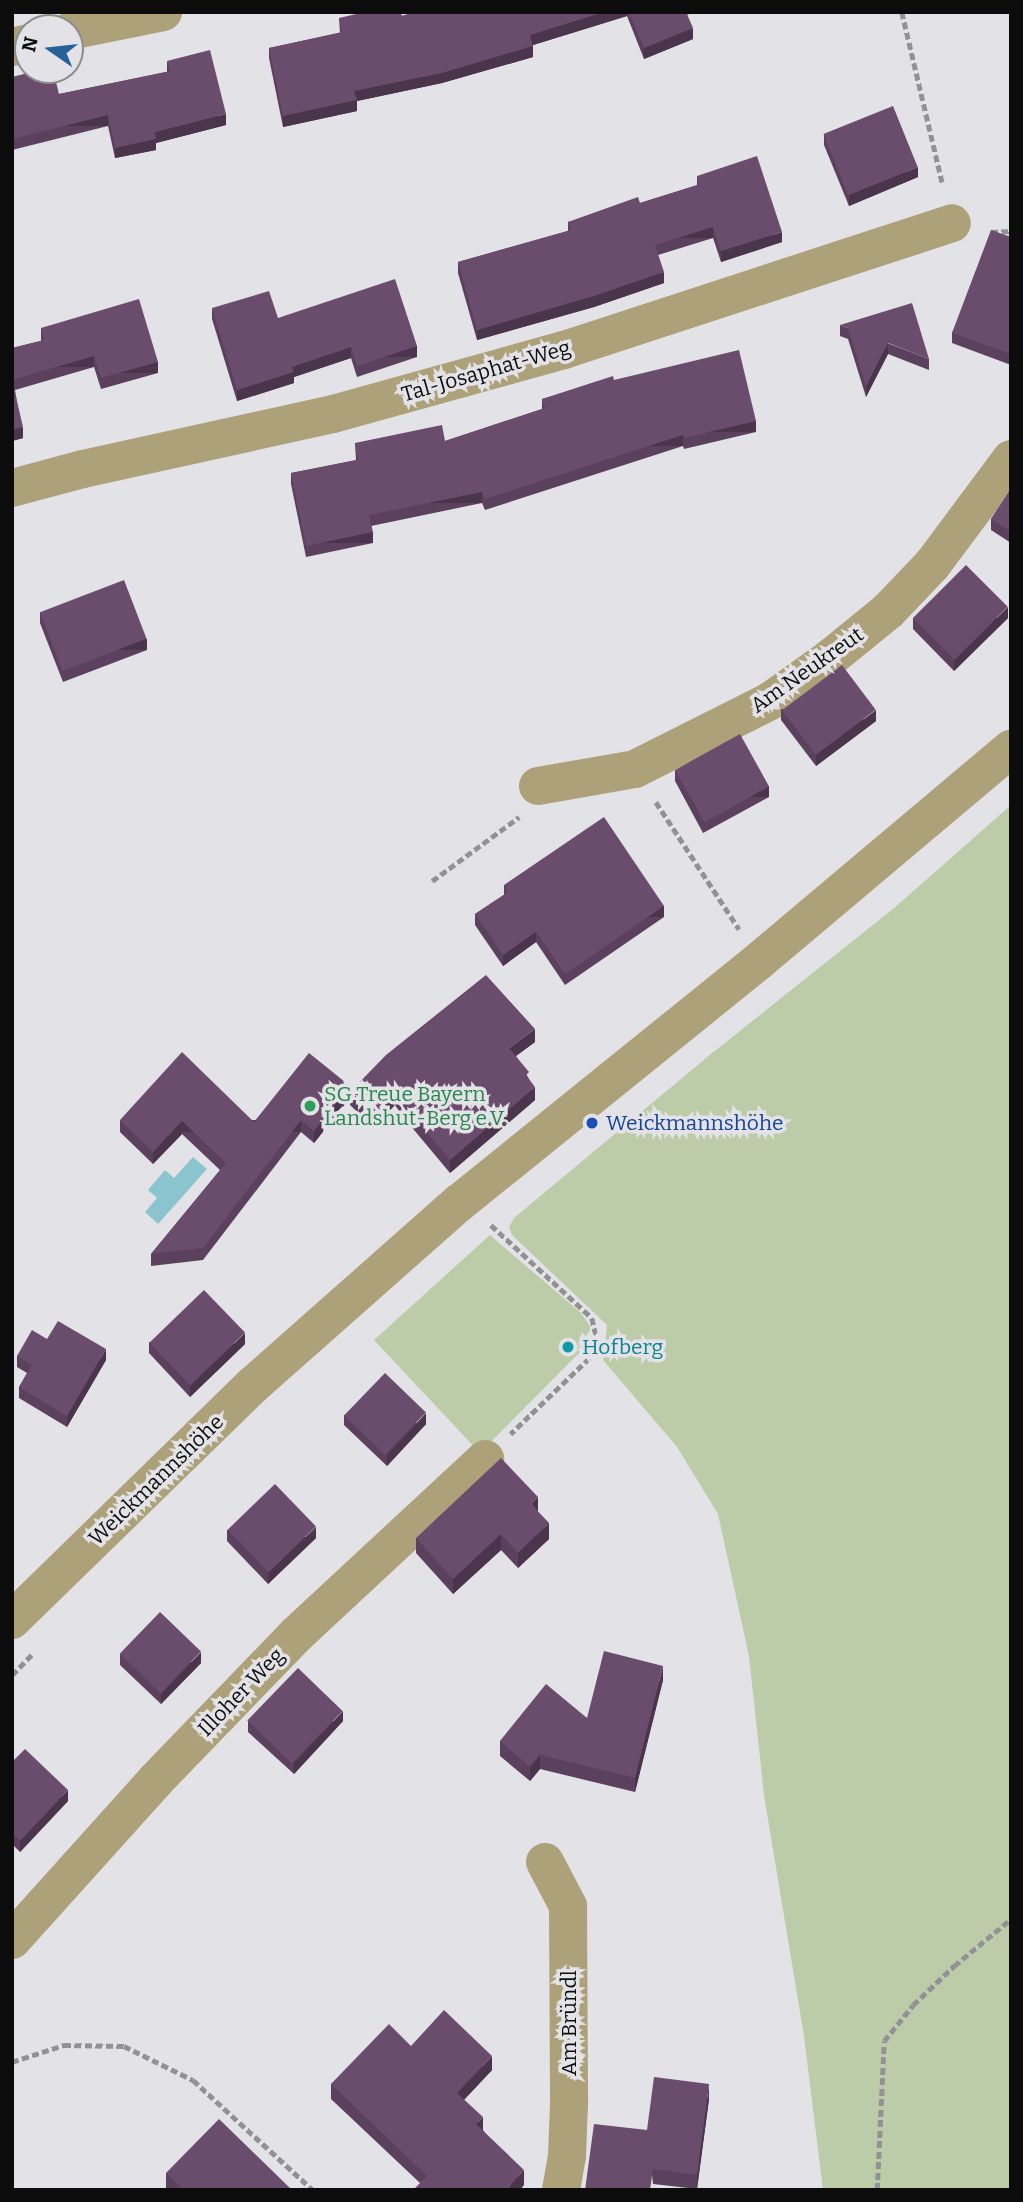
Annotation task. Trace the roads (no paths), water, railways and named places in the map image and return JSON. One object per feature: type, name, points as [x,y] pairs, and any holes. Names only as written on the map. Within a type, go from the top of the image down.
[{"type":"street","points":[[84,28],[163,12]]},
{"type":"street","name":"Tal-Josaphat-Weg","points":[[12,488],[83,469],[332,414],[539,357],[952,222]]},
{"type":"street","name":"Am Neukreut","points":[[538,786],[635,769],[770,701],[888,611],[932,565],[1011,458]]},
{"type":"street","name":"Weickmannshöhe","points":[[26,1633],[253,1385],[459,1203],[760,960],[1011,749]]},
{"type":"street","name":"Illoher Weg","points":[[12,1940],[155,1781],[297,1634],[485,1459]]},
{"type":"street","name":"Am Bründl","points":[[545,1862],[568,1906],[569,2104],[567,2156],[561,2190]]},
{"type":"water","points":[[193,1157],[207,1169],[158,1224],[145,1212],[157,1198],[148,1190],[165,1170],[174,1178]]},
{"type":"place","name":"SG Treue Bayern Landshut-Berg e.V.","points":[[310,1106]]},
{"type":"place","name":"Weickmannshöhe","points":[[592,1123]]},
{"type":"place","name":"Hofberg","points":[[568,1347]]}]
